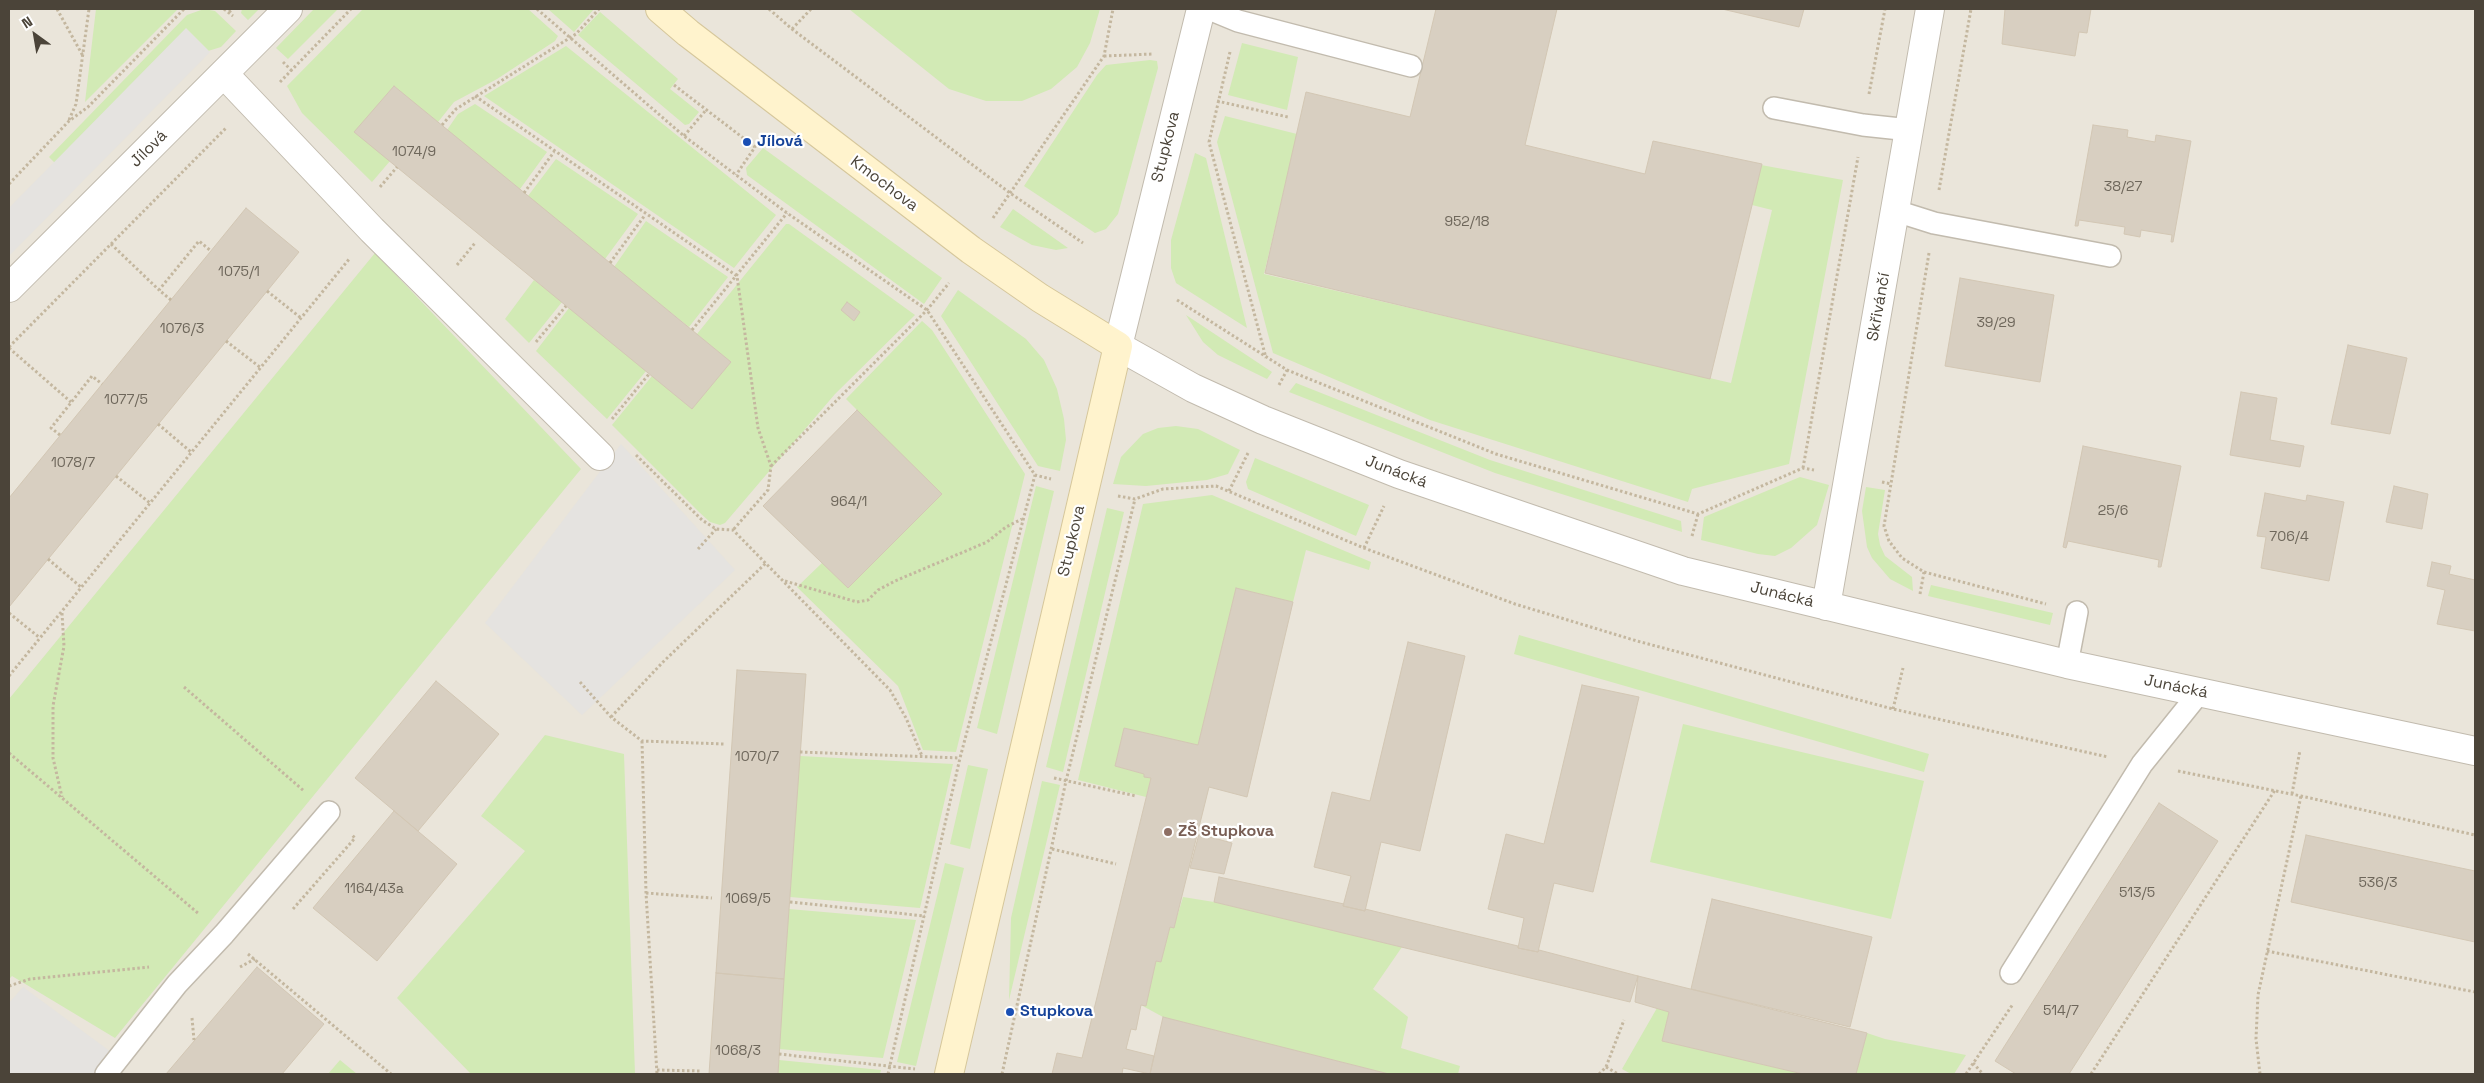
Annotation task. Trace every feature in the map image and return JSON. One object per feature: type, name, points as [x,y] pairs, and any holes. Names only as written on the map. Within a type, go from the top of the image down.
[{"type":"street","name":"Jílová","points":[[9,288],[288,9]]},
{"type":"street","name":"Kmochova","points":[[660,9],[696,39],[971,250],[1040,298],[1118,346]]},
{"type":"street","name":"Stupkova","points":[[949,1074],[1118,346],[1201,9]]},
{"type":"street","name":"Skřivánčí","points":[[1826,606],[1930,9]]},
{"type":"street","points":[[224,74],[372,230],[600,456]]},
{"type":"street","name":"Junácká","points":[[1118,346],[1193,388],[1263,420],[1399,474],[1683,571],[2067,664],[2475,751]]},
{"type":"lane","points":[[1210,9],[1238,21],[1412,66]]},
{"type":"lane","points":[[1774,108],[1863,125],[1910,130]]},
{"type":"lane","points":[[1896,211],[1934,223],[2110,256]]},
{"type":"lane","points":[[2067,664],[2077,612]]},
{"type":"lane","points":[[2011,973],[2142,764],[2200,692]]},
{"type":"lane","points":[[106,1074],[189,971],[224,934],[329,812]]},
{"type":"path","points":[[57,9],[83,56]]},
{"type":"path","points":[[69,121],[76,104],[89,9]]},
{"type":"path","points":[[9,184],[69,121],[88,108],[184,9]]},
{"type":"path","points":[[224,9],[229,12],[232,9]]},
{"type":"path","points":[[71,402],[9,348],[252,102],[278,84],[351,9]]},
{"type":"path","points":[[537,9],[684,136],[787,213],[927,310],[1035,475],[1054,480]]},
{"type":"path","points":[[442,126],[456,109],[576,34],[599,9]]},
{"type":"path","points":[[769,9],[792,29],[1010,192],[1083,243]]},
{"type":"path","points":[[792,29],[811,9]]},
{"type":"path","points":[[993,218],[1104,56],[1113,9]]},
{"type":"path","points":[[1177,300],[1266,359],[1287,370],[1496,454],[1698,514],[1803,468],[1885,9]]},
{"type":"path","points":[[1970,9],[1884,526],[1888,540],[1902,558],[1924,572],[2077,612]]},
{"type":"path","points":[[1238,21],[1217,101],[1209,142],[1266,359]]},
{"type":"path","points":[[1104,56],[1190,52]]},
{"type":"path","points":[[674,85],[755,148],[736,175]]},
{"type":"path","points":[[476,96],[645,215],[737,276],[758,428],[771,466],[768,490],[733,530]]},
{"type":"path","points":[[1217,101],[1288,118]]},
{"type":"path","points":[[684,136],[706,110]]},
{"type":"path","points":[[524,193],[554,152]]},
{"type":"path","points":[[375,193],[397,167]]},
{"type":"path","points":[[692,330],[787,213]]},
{"type":"path","points":[[610,262],[645,215]]},
{"type":"path","points":[[81,216],[171,300]]},
{"type":"path","points":[[9,676],[372,230]]},
{"type":"path","points":[[159,290],[199,241],[211,251]]},
{"type":"path","points":[[452,272],[475,242]]},
{"type":"path","points":[[771,466],[927,310],[949,283]]},
{"type":"path","points":[[267,291],[301,318]]},
{"type":"path","points":[[531,349],[566,306]]},
{"type":"path","points":[[226,341],[261,368]]},
{"type":"path","points":[[1279,385],[1287,370]]},
{"type":"path","points":[[607,426],[649,374]]},
{"type":"path","points":[[60,435],[51,428],[92,376],[102,384]]},
{"type":"path","points":[[158,424],[191,452]]},
{"type":"path","points":[[634,453],[702,520],[716,529],[733,530],[890,690],[906,718],[922,756]]},
{"type":"path","points":[[1229,491],[1248,453]]},
{"type":"path","points":[[1364,548],[1399,474]]},
{"type":"path","points":[[888,1074],[960,758],[1035,475]]},
{"type":"path","points":[[116,476],[150,503]]},
{"type":"path","points":[[1112,494],[1136,499],[1163,490],[1216,486],[1364,548],[1515,604],[1590,627],[1893,709],[2142,764],[2275,790],[2475,835]]},
{"type":"path","points":[[1002,1074],[1066,781],[1136,499]]},
{"type":"path","points":[[784,581],[857,602],[868,600],[878,590],[895,581],[987,542],[1006,527],[1023,519]]},
{"type":"path","points":[[698,549],[716,529]]},
{"type":"path","points":[[48,559],[82,588]]},
{"type":"path","points":[[611,717],[663,662],[766,563]]},
{"type":"path","points":[[1920,594],[1924,572]]},
{"type":"path","points":[[62,612],[64,646],[53,706],[53,758],[62,798]]},
{"type":"path","points":[[9,613],[40,638]]},
{"type":"path","points":[[1893,709],[1903,668]]},
{"type":"path","points":[[580,682],[611,717],[642,741],[724,744]]},
{"type":"path","points":[[184,687],[329,812]]},
{"type":"path","points":[[2292,794],[2306,715]]},
{"type":"path","points":[[642,741],[646,893],[657,1072],[700,1071]]},
{"type":"path","points":[[800,752],[960,758]]},
{"type":"path","points":[[9,753],[224,934]]},
{"type":"path","points":[[1066,781],[1136,796]]},
{"type":"path","points":[[2091,1074],[2275,790]]},
{"type":"path","points":[[2260,1074],[2256,1039],[2258,995],[2301,796]]},
{"type":"path","points":[[1052,848],[1116,864]]},
{"type":"path","points":[[646,893],[712,898]]},
{"type":"path","points":[[790,902],[925,916]]},
{"type":"path","points":[[2267,951],[2475,992]]},
{"type":"path","points":[[255,959],[392,1074]]},
{"type":"path","points":[[9,986],[30,979],[171,964],[189,971]]},
{"type":"path","points":[[1966,1074],[2014,1002]]},
{"type":"path","points":[[1599,1074],[1606,1067],[1624,1020]]},
{"type":"path","points":[[779,1054],[890,1065]]},
{"type":"path","points":[[1973,1063],[1983,1074]]},
{"type":"path","points":[[1606,1067],[1618,1074]]},
{"type":"shaded area","points":[[9,9],[2475,9],[2475,1074],[9,1074]]},
{"type":"shaded area","points":[[186,28],[210,52],[9,256],[9,208]]},
{"type":"shaded area","points":[[621,444],[735,570],[582,715],[485,623]]},
{"type":"shaded area","points":[[23,987],[115,1055],[99,1074],[9,1074],[9,1003]]},
{"type":"green space","points":[[96,9],[178,9],[85,102]]},
{"type":"green space","points":[[204,9],[215,11],[236,31],[221,47],[208,51],[55,163],[49,157],[187,15]]},
{"type":"green space","points":[[242,9],[259,9],[248,20],[241,13]]},
{"type":"green space","points":[[314,9],[338,9],[288,59],[276,48]]},
{"type":"green space","points":[[363,9],[528,9],[558,36],[555,41],[497,79],[454,102],[438,122],[394,86],[355,132],[390,161],[372,182],[302,113],[287,86]]},
{"type":"green space","points":[[548,9],[594,9],[574,32]]},
{"type":"green space","points":[[849,9],[1100,9],[1090,43],[1077,67],[1051,89],[1022,101],[986,101],[949,89]]},
{"type":"green space","points":[[600,12],[678,79],[670,89],[699,112],[689,124],[685,125],[578,35]]},
{"type":"green space","points":[[1242,43],[1298,57],[1287,110],[1228,95]]},
{"type":"green space","points":[[566,46],[776,215],[734,268],[484,96]]},
{"type":"green space","points":[[1150,60],[1157,61],[1158,68],[1118,214],[1106,229],[1095,233],[1024,186],[1097,75],[1106,65]]},
{"type":"green space","points":[[475,104],[547,152],[520,189],[447,130],[458,114]]},
{"type":"green space","points":[[1225,116],[1297,134],[1264,274],[1731,383],[1772,210],[1752,205],[1761,165],[1843,180],[1789,464],[1692,489],[1688,502],[1430,420],[1273,353],[1217,142]]},
{"type":"green space","points":[[763,148],[942,278],[924,304],[747,175],[746,168]]},
{"type":"green space","points":[[1195,153],[1206,158],[1247,328],[1176,283],[1171,268],[1171,240]]},
{"type":"green space","points":[[556,159],[638,214],[605,259],[528,196]]},
{"type":"green space","points":[[1013,209],[1068,248],[1056,250],[1032,245],[1000,227]]},
{"type":"green space","points":[[646,221],[728,277],[689,327],[614,267]]},
{"type":"green space","points":[[786,224],[789,224],[915,315],[835,394],[725,523],[720,525],[710,522],[699,512],[612,425],[652,376],[692,409],[731,362],[697,334]]},
{"type":"green space","points":[[375,253],[581,469],[115,1038],[12,976],[9,979],[9,699]]},
{"type":"green space","points":[[534,280],[562,302],[529,343],[505,319]]},
{"type":"green space","points":[[958,290],[1026,339],[1044,360],[1057,389],[1064,419],[1066,440],[1060,471],[1038,466],[941,316]]},
{"type":"green space","points":[[569,308],[646,371],[607,419],[536,351]]},
{"type":"green space","points":[[1186,315],[1272,372],[1267,379],[1218,355],[1203,342]]},
{"type":"green space","points":[[922,321],[932,330],[1025,474],[956,752],[923,750],[898,686],[797,587],[822,563],[848,588],[941,494],[846,399]]},
{"type":"green space","points":[[1296,383],[1490,460],[1681,521],[1682,532],[1495,473],[1289,392]]},
{"type":"green space","points":[[1176,426],[1198,429],[1240,450],[1228,474],[1207,480],[1146,486],[1113,484],[1121,457],[1143,434],[1158,428]]},
{"type":"green space","points":[[1255,458],[1369,505],[1356,536],[1248,489],[1246,482]]},
{"type":"green space","points":[[1800,477],[1829,485],[1817,525],[1791,548],[1775,556],[1758,554],[1701,540],[1704,517]]},
{"type":"green space","points":[[1036,486],[1054,491],[997,734],[977,728]]},
{"type":"green space","points":[[1866,487],[1885,490],[1878,534],[1880,545],[1885,556],[1912,577],[1913,591],[1890,579],[1872,558],[1867,547],[1862,511]]},
{"type":"green space","points":[[1212,495],[1371,562],[1369,570],[1306,550],[1293,602],[1236,588],[1198,745],[1124,728],[1115,766],[1144,774],[1144,777],[1151,778],[1146,797],[1078,780],[1143,504]]},
{"type":"green space","points":[[1107,508],[1124,512],[1063,772],[1046,767]]},
{"type":"green space","points":[[1931,585],[2053,613],[2050,625],[1928,596]]},
{"type":"green space","points":[[1519,635],[1929,754],[1924,772],[1514,654]]},
{"type":"green space","points":[[1683,724],[1924,781],[1891,919],[1650,862]]},
{"type":"green space","points":[[545,735],[624,754],[635,1074],[471,1074],[397,998],[525,851],[481,816]]},
{"type":"green space","points":[[800,756],[953,764],[920,908],[790,897]]},
{"type":"green space","points":[[968,765],[988,769],[970,849],[950,844]]},
{"type":"green space","points":[[1042,781],[1060,785],[1009,1000],[1011,918]]},
{"type":"green space","points":[[945,863],[964,868],[916,1066],[897,1062]]},
{"type":"green space","points":[[1183,897],[1214,902],[1402,947],[1373,989],[1408,1017],[1401,1048],[1460,1066],[1458,1074],[1389,1074],[1163,1017],[1141,1005],[1146,1006],[1156,961],[1161,962],[1170,927],[1174,927]]},
{"type":"green space","points":[[789,909],[916,920],[883,1058],[779,1049]]},
{"type":"green space","points":[[1657,1008],[1669,1012],[1662,1041],[1803,1074],[1631,1074],[1622,1069]]},
{"type":"green space","points":[[1867,1033],[1885,1039],[1966,1055],[1954,1074],[1856,1074]]},
{"type":"green space","points":[[340,1060],[357,1074],[328,1074]]},
{"type":"green space","points":[[779,1060],[881,1070],[880,1074],[778,1074]]},
{"type":"building","points":[[1436,9],[1557,9],[1525,145],[1645,174],[1653,141],[1762,164],[1710,379],[1265,273],[1306,92],[1410,117]]},
{"type":"building","points":[[1722,9],[1804,9],[1799,27]]},
{"type":"building","points":[[2005,9],[2091,9],[2087,33],[2079,32],[2075,56],[2002,44]]},
{"type":"building","points":[[394,86],[731,362],[692,409],[354,132]]},
{"type":"building","points":[[2093,125],[2128,130],[2127,137],[2155,142],[2156,135],[2191,141],[2173,242],[2171,242],[2172,235],[2141,230],[2140,237],[2124,234],[2125,227],[2079,220],[2078,226],[2075,226]]},
{"type":"building","points":[[246,208],[299,252],[9,607],[9,498]]},
{"type":"building","points":[[1960,278],[2054,295],[2040,382],[1945,366]]},
{"type":"building","points":[[847,302],[860,312],[854,321],[841,310]]},
{"type":"building","points":[[2348,345],[2407,358],[2390,434],[2331,424]]},
{"type":"building","points":[[2241,392],[2277,398],[2270,440],[2304,446],[2300,467],[2230,455]]},
{"type":"building","points":[[857,410],[942,494],[848,588],[763,506]]},
{"type":"building","points":[[2083,446],[2181,466],[2161,567],[2158,567],[2159,560],[2068,541],[2066,548],[2063,547]]},
{"type":"building","points":[[2394,486],[2428,494],[2422,529],[2386,522]]},
{"type":"building","points":[[2265,493],[2306,501],[2307,495],[2344,502],[2329,581],[2261,568],[2266,537],[2257,536]]},
{"type":"building","points":[[2432,562],[2451,566],[2449,574],[2475,580],[2475,631],[2437,624],[2445,590],[2427,586]]},
{"type":"building","name":"ZŠ Stupkova","points":[[1236,588],[1293,602],[1247,797],[1209,787],[1174,928],[1170,927],[1161,962],[1156,961],[1146,1006],[1141,1005],[1136,1030],[1131,1029],[1126,1049],[1154,1056],[1150,1074],[1123,1068],[1122,1074],[1052,1074],[1057,1053],[1082,1058],[1151,778],[1144,777],[1144,774],[1115,766],[1124,728],[1198,745]]},
{"type":"building","points":[[1408,642],[1465,656],[1420,851],[1381,842],[1365,911],[1343,906],[1351,876],[1314,867],[1332,792],[1370,801]]},
{"type":"building","points":[[737,670],[806,674],[784,979],[716,973]]},
{"type":"building","points":[[436,681],[499,734],[418,831],[355,778]]},
{"type":"building","points":[[1582,685],[1639,697],[1593,892],[1554,883],[1538,952],[1518,948],[1524,918],[1488,909],[1506,834],[1544,844]]},
{"type":"building","points":[[2159,803],[2218,841],[2069,1074],[2016,1074],[1995,1061]]},
{"type":"building","points":[[394,811],[457,864],[377,961],[313,908]]},
{"type":"building","points":[[1199,834],[1232,843],[1224,874],[1190,868]]},
{"type":"building","points":[[2306,835],[2475,871],[2475,942],[2291,902]]},
{"type":"building","points":[[1219,877],[1344,904],[1343,906],[1365,911],[1365,909],[1518,946],[1518,948],[1538,952],[1539,950],[1638,976],[1630,1002],[1214,902]]},
{"type":"building","points":[[1712,899],[1872,937],[1850,1027],[1691,989]]},
{"type":"building","points":[[257,967],[324,1024],[282,1074],[166,1074]]},
{"type":"building","points":[[716,973],[784,979],[778,1074],[709,1074]]},
{"type":"building","points":[[1638,976],[1867,1033],[1856,1074],[1803,1074],[1662,1041],[1669,1012],[1635,1002]]},
{"type":"building","points":[[1163,1017],[1389,1074],[1150,1074]]},
{"type":"place","name":"Jílová","points":[[747,142]]},
{"type":"place","name":"ZŠ Stupkova","points":[[1168,832]]},
{"type":"place","name":"Stupkova","points":[[1010,1012]]}]
